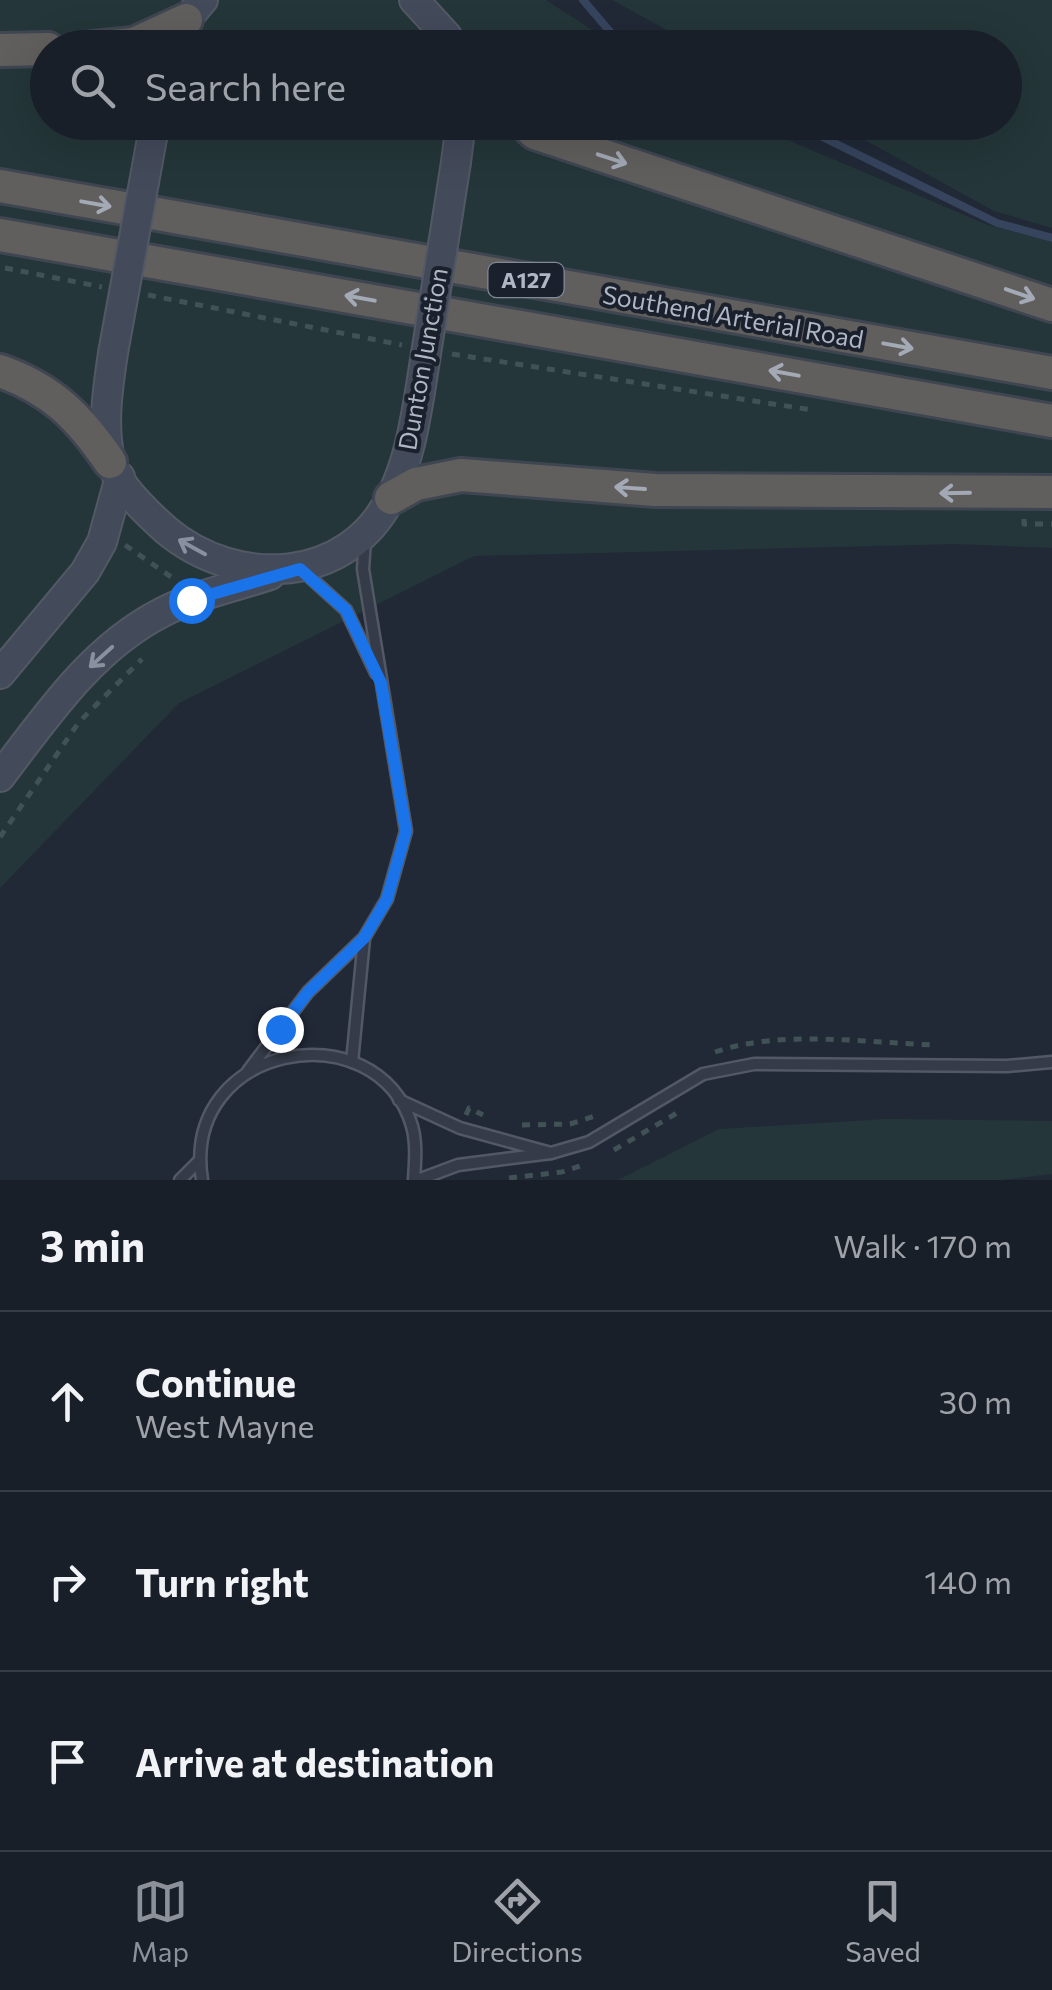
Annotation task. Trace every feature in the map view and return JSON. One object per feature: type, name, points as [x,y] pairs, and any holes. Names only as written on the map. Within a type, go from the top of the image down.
[{"type":"highway","points":[[0,50],[30,49]]},
{"type":"highway","points":[[556,140],[1052,305]]},
{"type":"highway","name":"Southend Arterial Road","points":[[0,186],[1052,374]]},
{"type":"highway","name":"Southend Arterial Road","points":[[0,235],[1052,421]]},
{"type":"highway","points":[[0,372],[56,397],[84,424],[115,470]]},
{"type":"highway","points":[[391,498],[416,484],[462,475],[655,490],[1052,492]]},
{"type":"main road","points":[[414,0],[442,30]]},
{"type":"main road","points":[[0,674],[85,572],[102,542],[115,470],[106,407],[112,353],[152,140]]},
{"type":"main road","name":"Dunton Junction","points":[[0,778],[82,674],[125,634],[191,600],[291,571],[365,534],[391,498],[409,452],[459,140]]},
{"type":"main road","points":[[115,470],[148,514],[183,544],[227,565],[291,571]]},
{"type":"lane","points":[[202,1180],[199,1161],[205,1126],[222,1095],[248,1071],[308,992],[364,938],[387,899],[406,831],[363,568],[365,534]]},
{"type":"lane","points":[[291,571],[346,610],[381,683]]},
{"type":"lane","points":[[352,1062],[364,938]]},
{"type":"lane","points":[[248,1071],[281,1056],[317,1054],[352,1062],[398,1100],[460,1128],[551,1153]]},
{"type":"lane","points":[[398,1100],[411,1124],[416,1180],[458,1165],[551,1153],[589,1142],[704,1074],[754,1064],[1007,1066],[1052,1062]]},
{"type":"lane","points":[[180,1180],[199,1161]]},
{"type":"path","points":[[0,266],[116,289]]},
{"type":"path","points":[[135,293],[405,345]]},
{"type":"path","points":[[443,353],[814,411]]},
{"type":"path","points":[[130,548],[179,582]]},
{"type":"path","points":[[0,837],[78,722],[148,654]]},
{"type":"path","points":[[608,1153],[697,1100]]},
{"type":"path","points":[[494,1176],[523,1179],[595,1160]]},
{"type":"shaded area","points":[[0,0],[546,0],[592,30],[30,30],[30,140],[788,140],[988,225],[1052,242],[1052,548],[956,544],[474,556],[179,703],[0,888]]},
{"type":"shaded area","points":[[612,0],[1052,0],[1052,228],[994,211],[865,140],[1022,140],[1022,30],[667,30]]},
{"type":"shaded area","points":[[887,1119],[1052,1121],[1052,1174],[1002,1180],[618,1180],[719,1129]]},
{"type":"waterway","points":[[583,0],[609,30]]},
{"type":"waterway","points":[[829,140],[997,223],[1052,238]]},
{"type":"route","points":[[191,600],[300,569],[346,610],[381,683],[406,831],[387,899],[364,938],[308,992],[280,1029]]}]
